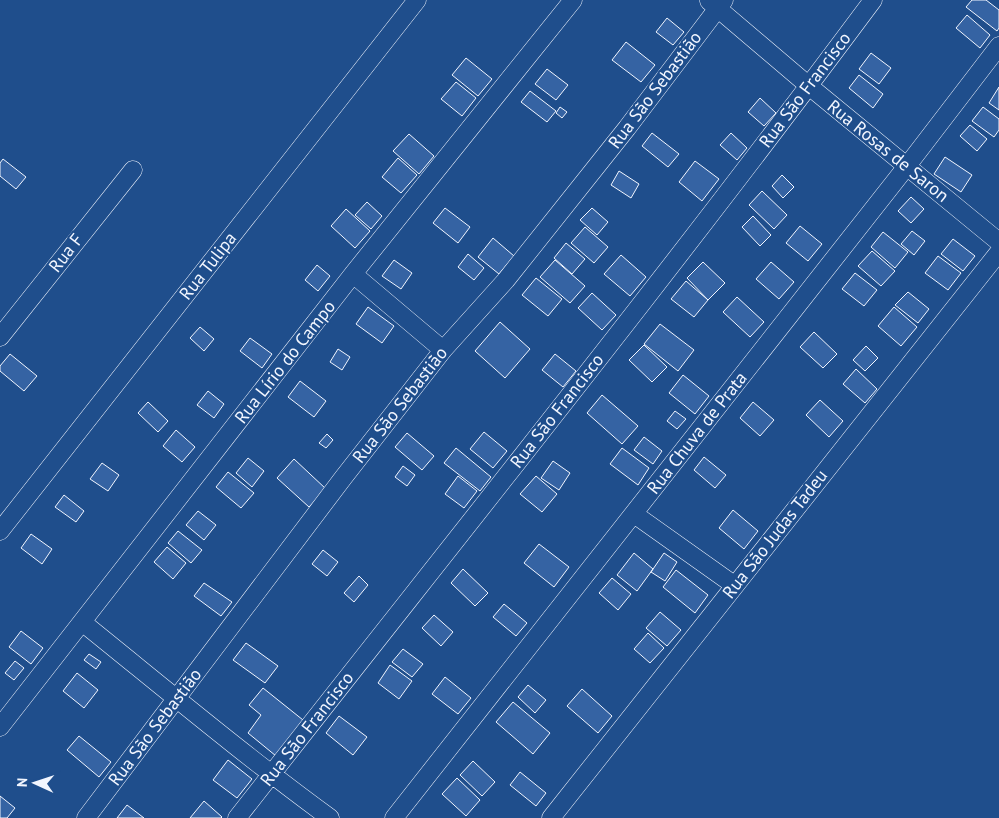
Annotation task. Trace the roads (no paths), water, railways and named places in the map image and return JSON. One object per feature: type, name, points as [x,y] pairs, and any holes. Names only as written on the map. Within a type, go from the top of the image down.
[{"type":"street","name":"Rua Tulipa","points":[[0,531],[417,0]]},
{"type":"street","name":"Rua Lírio do Campo","points":[[0,727],[353,274],[573,0]]},
{"type":"street","name":"Rua São Francisco","points":[[237,818],[543,430],[809,86],[873,0]]},
{"type":"street","name":"Rua Rosas de Saron","points":[[716,3],[809,86],[999,242]]},
{"type":"street","name":"Rua São Sebastião","points":[[86,818],[343,478],[443,350],[506,280],[627,128],[716,3]]},
{"type":"street","name":"Rua Chuva de Prata","points":[[394,818],[907,166],[999,46]]},
{"type":"street","name":"Rua F","points":[[0,337],[133,170]]},
{"type":"street","name":"Rua São Judas Tadeu","points":[[551,818],[999,252]]},
{"type":"street","points":[[353,274],[443,350]]},
{"type":"street","points":[[634,514],[734,585]]},
{"type":"street","points":[[82,622],[178,698],[270,775],[330,818]]}]
